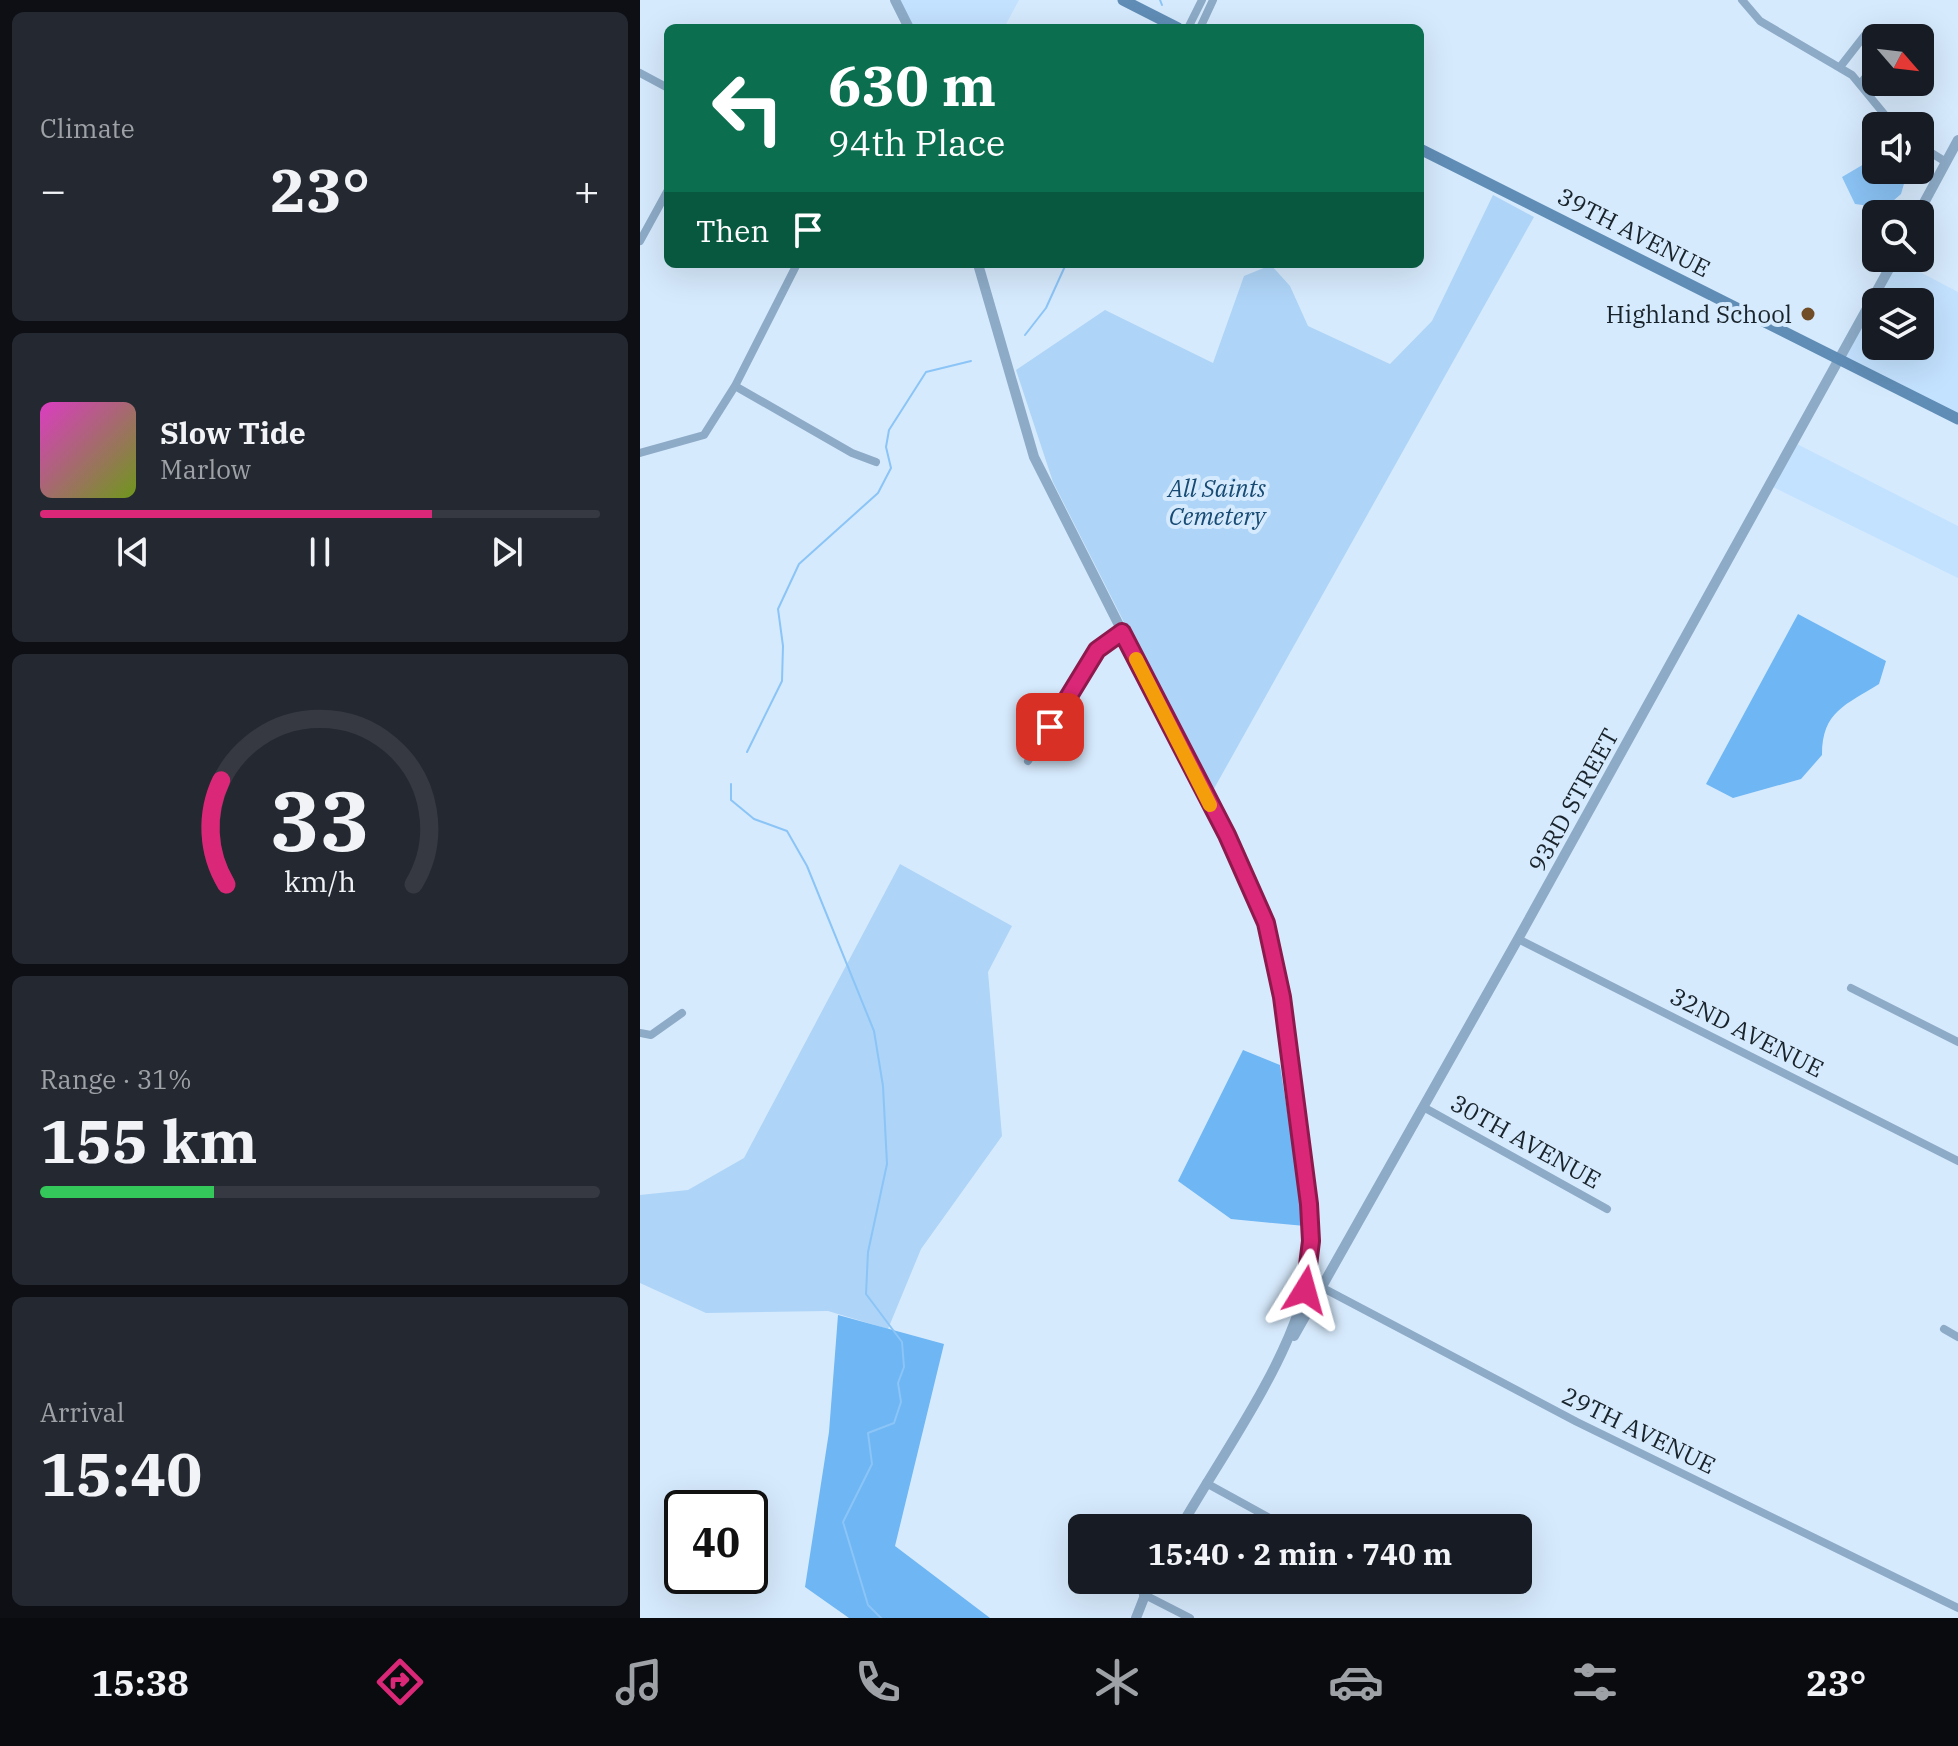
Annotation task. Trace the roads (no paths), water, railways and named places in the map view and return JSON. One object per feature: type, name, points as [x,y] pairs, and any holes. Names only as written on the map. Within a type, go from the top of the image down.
[{"type":"main road","points":[[1128,2],[1170,24]]},
{"type":"main road","name":"39TH AVENUE","points":[[1424,151],[1958,419]]},
{"type":"street","points":[[895,0],[907,24]]},
{"type":"street","points":[[1190,24],[1202,0]]},
{"type":"street","points":[[1202,24],[1213,0]]},
{"type":"street","points":[[1742,0],[1760,21],[1840,67],[1861,83],[1883,112]]},
{"type":"street","points":[[1840,67],[1862,39]]},
{"type":"street","points":[[640,73],[664,86]]},
{"type":"street","points":[[1926,200],[1958,140]]},
{"type":"street","points":[[1934,155],[1946,162]]},
{"type":"street","points":[[640,241],[664,197]]},
{"type":"street","points":[[640,453],[704,435],[735,386],[795,268]]},
{"type":"street","points":[[979,268],[1034,457],[1227,835],[1269,934],[1282,997],[1309,1204],[1307,1277],[1299,1309],[1279,1357],[1188,1514]]},
{"type":"street","name":"93RD STREET","points":[[1279,1357],[1323,1288],[1425,1108],[1888,272]]},
{"type":"street","points":[[735,386],[852,453],[876,462]]},
{"type":"street","points":[[1028,761],[1097,650],[1122,632]]},
{"type":"street","name":"32ND AVENUE","points":[[1518,939],[1958,1161]]},
{"type":"street","points":[[1851,988],[1958,1042]]},
{"type":"street","points":[[640,1033],[651,1035],[682,1013]]},
{"type":"street","name":"30TH AVENUE","points":[[1425,1108],[1607,1209]]},
{"type":"street","name":"29TH AVENUE","points":[[1307,1277],[1577,1422],[1958,1608]]},
{"type":"street","points":[[1944,1329],[1958,1337]]},
{"type":"street","points":[[1206,1483],[1262,1514]]},
{"type":"street","points":[[1136,1618],[1143,1594],[1190,1618]]},
{"type":"waterway","points":[[1160,0],[1162,5]]},
{"type":"waterway","points":[[1025,335],[1046,308],[1064,268]]},
{"type":"waterway","points":[[747,752],[782,681],[783,646],[778,609],[799,564],[878,493],[891,468],[886,447],[889,430],[926,372],[971,361]]},
{"type":"waterway","points":[[731,784],[731,800],[754,819],[787,831],[807,866],[874,1031],[883,1086],[887,1164],[868,1252],[866,1294],[902,1342],[904,1367],[898,1383],[901,1402],[894,1423],[868,1433],[872,1464],[843,1522],[868,1605],[881,1618]]},
{"type":"place","name":"Highland School","points":[[1808,314]]},
{"type":"park label","name":"All Saints Cemetery","points":[[1217,502]]}]
